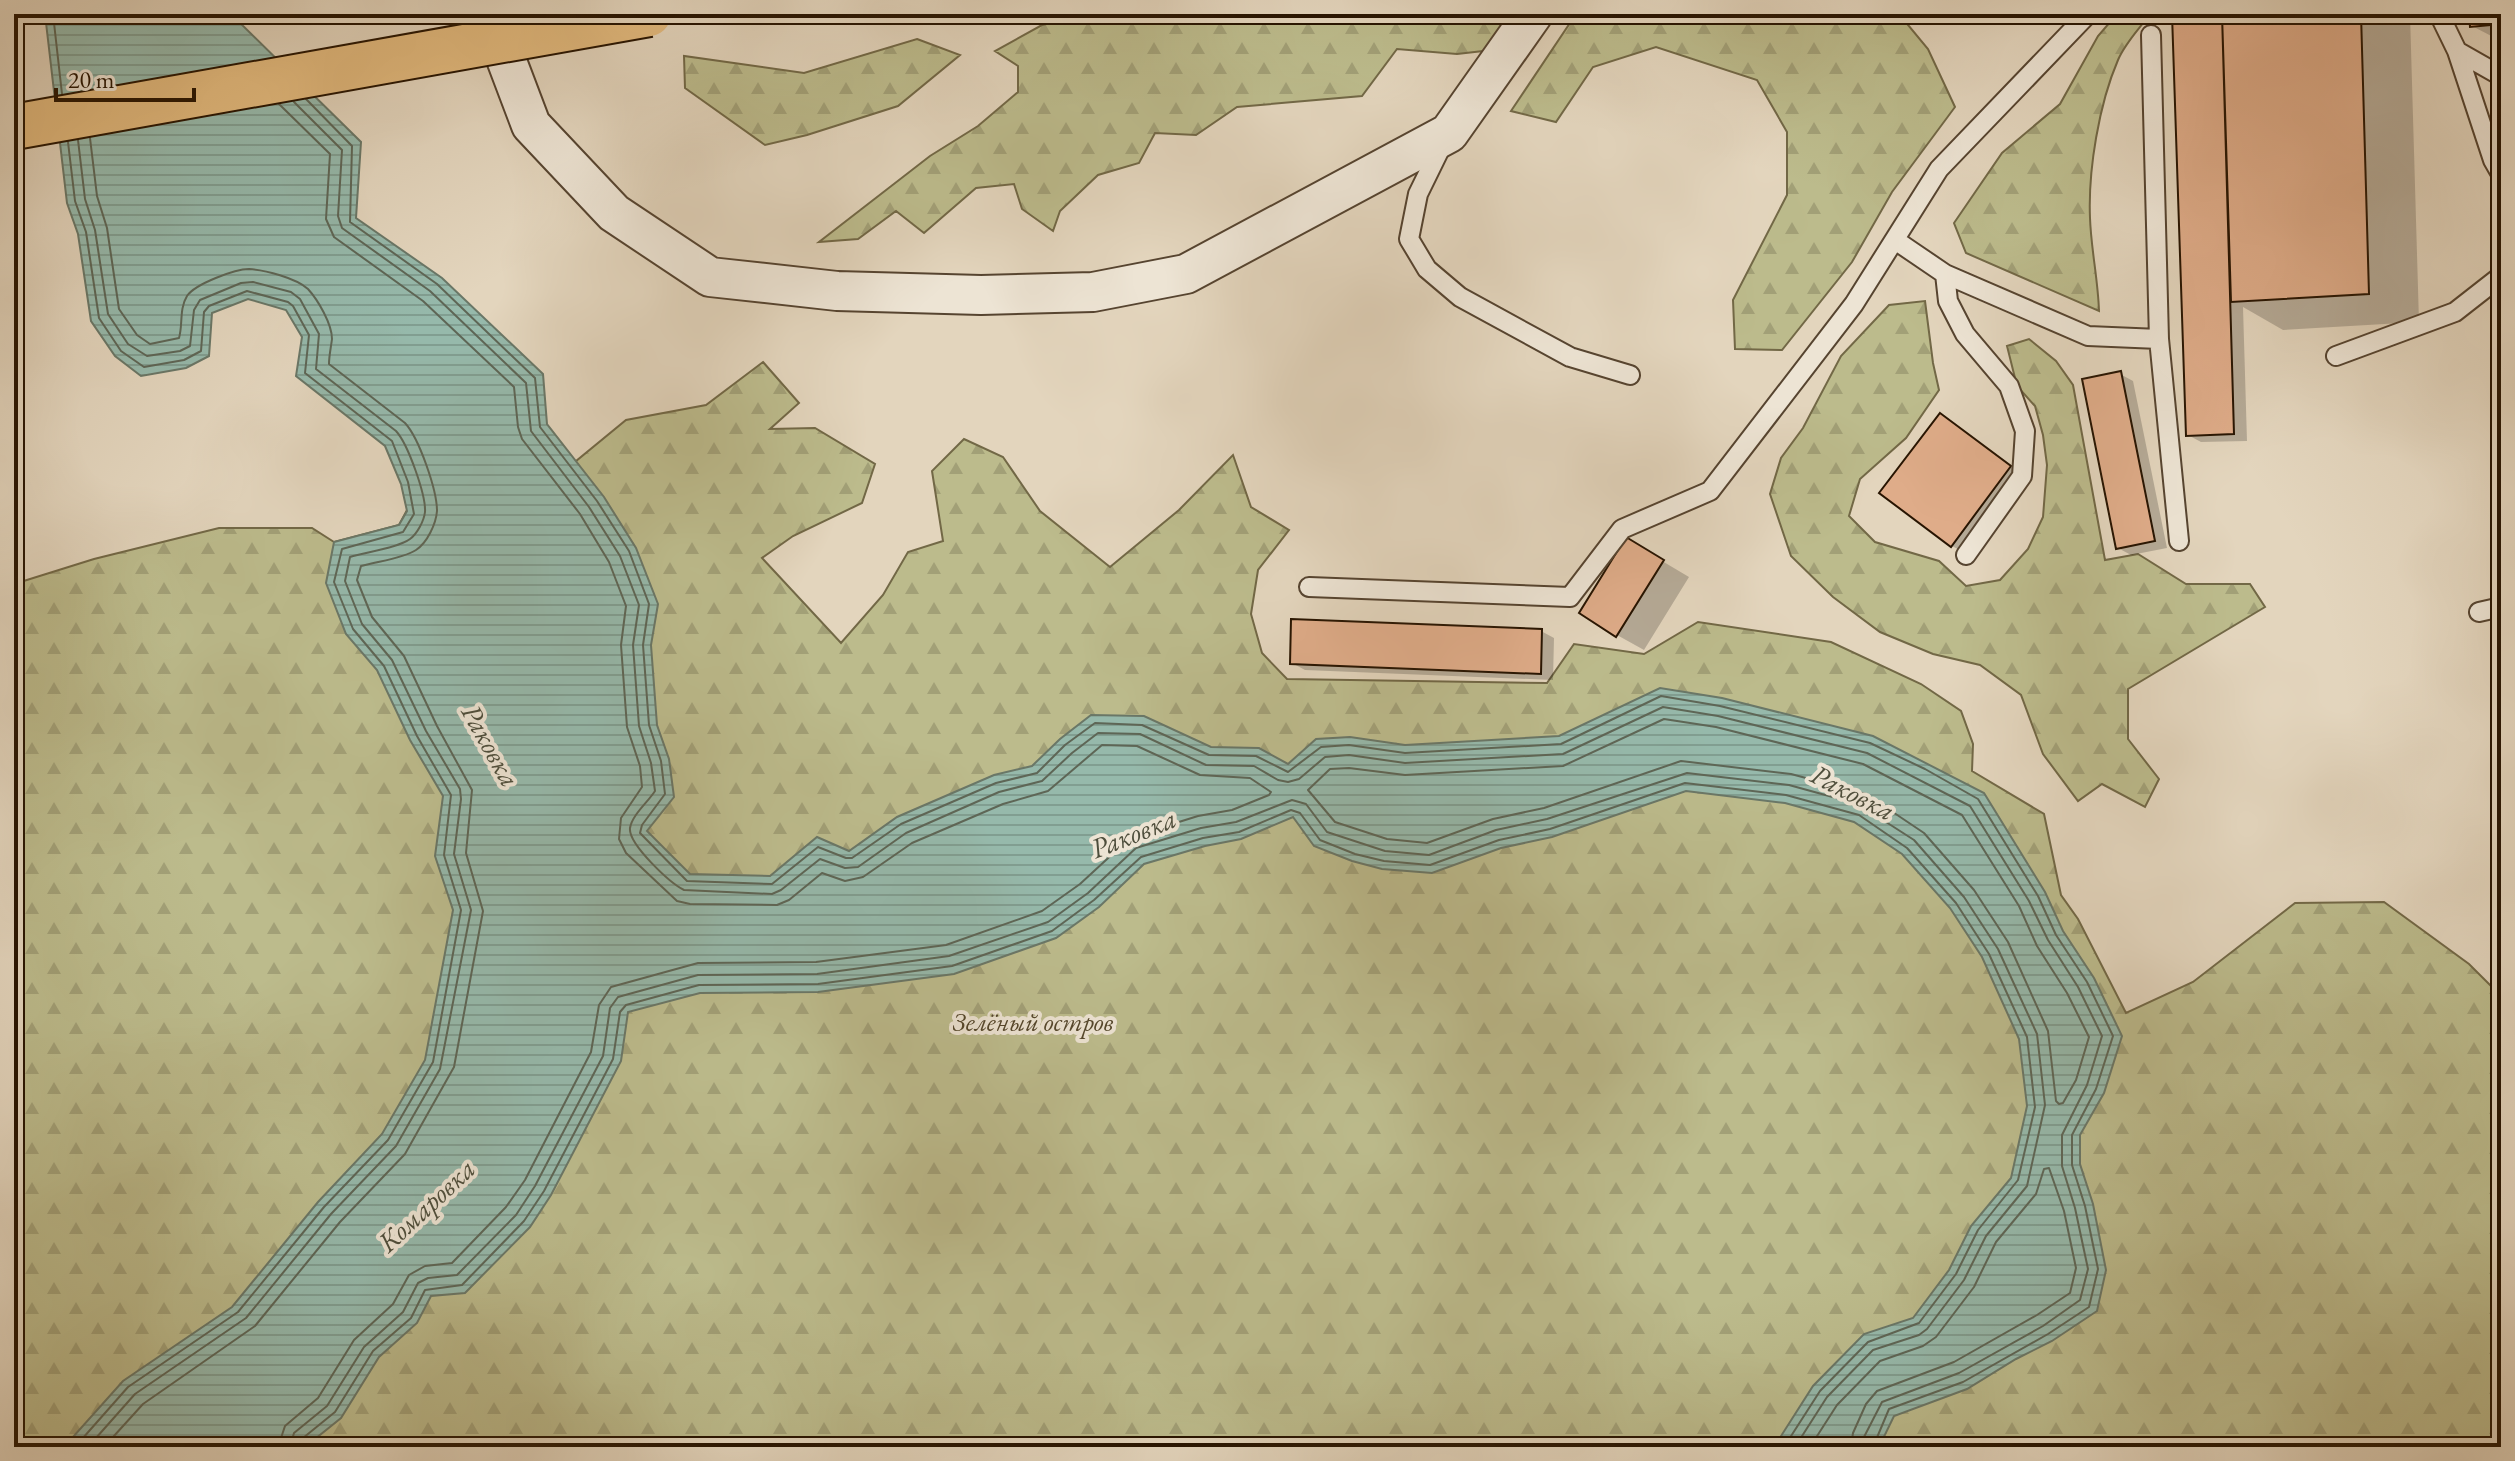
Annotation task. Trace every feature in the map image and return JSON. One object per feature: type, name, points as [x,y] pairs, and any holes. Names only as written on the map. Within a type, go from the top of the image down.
[{"type":"highway","points":[[14,127],[649,14]]},
{"type":"street","points":[[489,14],[531,125],[614,213],[710,277],[837,291],[981,295],[1093,292],[1186,274],[1449,133],[1533,14]]},
{"type":"lane","points":[[1309,587],[1570,597],[1622,529],[1710,491],[1854,304],[1939,169],[2088,14]]},
{"type":"lane","points":[[2439,14],[2457,51],[2493,160],[2501,174]]},
{"type":"lane","points":[[2151,35],[2159,339],[2179,541]]},
{"type":"lane","points":[[2457,51],[2501,76]]},
{"type":"lane","points":[[1449,133],[1418,194],[1409,239],[1427,269],[1460,297],[1570,357],[1630,375]]},
{"type":"lane","points":[[1895,240],[1945,274],[2088,336],[2159,339]]},
{"type":"lane","points":[[1945,274],[1948,301],[1965,334],[2009,386],[2025,431],[2022,476],[1966,555]]},
{"type":"lane","points":[[2336,356],[2455,312],[2501,276]]},
{"type":"lane","points":[[2479,612],[2501,607]]},
{"type":"green space","points":[[1093,14],[1520,14],[1492,50],[1457,54],[1397,49],[1362,96],[1237,107],[1196,135],[1155,133],[1139,163],[1098,175],[1060,211],[1053,231],[1022,209],[1014,184],[976,188],[924,233],[896,211],[858,239],[819,242],[930,156],[978,126],[1018,92],[1018,66],[995,51],[1042,25]]},
{"type":"green space","points":[[1576,14],[1899,14],[1928,49],[1955,107],[1892,192],[1852,262],[1782,350],[1735,349],[1733,300],[1787,195],[1787,132],[1757,80],[1656,47],[1593,67],[1556,122],[1511,111]]},
{"type":"green space","points":[[2117,14],[2150,14],[2118,60],[2105,96],[2096,138],[2090,218],[2099,311],[1966,253],[1954,223],[2002,153],[2060,104],[2098,36]]},
{"type":"green space","points":[[917,39],[960,55],[898,106],[765,145],[685,88],[684,56],[804,73]]},
{"type":"green space","points":[[1925,301],[1939,390],[1906,438],[1860,479],[1849,516],[1875,542],[1939,561],[1966,586],[2000,580],[2028,549],[2043,517],[2047,465],[2035,406],[2017,386],[2007,346],[2029,339],[2056,361],[2073,385],[2105,560],[2138,554],[2186,584],[2250,584],[2265,607],[2128,689],[2128,739],[2159,779],[2145,807],[2102,784],[2078,801],[2043,754],[2021,695],[1980,665],[1933,654],[1880,632],[1833,597],[1791,556],[1770,494],[1781,458],[1803,428],[1841,356],[1889,305]]},
{"type":"green space","name":"Зелёный остров","points":[[763,362],[799,403],[770,429],[815,428],[875,464],[862,503],[793,536],[762,558],[841,643],[883,595],[908,552],[943,541],[932,471],[964,439],[1003,457],[1040,511],[1110,567],[1179,510],[1233,455],[1251,507],[1289,530],[1258,570],[1251,614],[1262,653],[1287,679],[1547,683],[1574,644],[1644,654],[1698,622],[1831,642],[1921,684],[1961,711],[1973,744],[1972,771],[2044,814],[2061,895],[2078,919],[2126,1013],[2193,982],[2295,903],[2384,902],[2469,964],[2501,996],[2501,1447],[14,1447],[14,584],[94,559],[219,528],[312,528],[334,542],[399,525],[407,510],[576,461],[626,420],[706,405]]},
{"type":"water","points":[[45,14],[231,14],[361,142],[356,218],[442,278],[543,374],[547,424],[604,497],[636,548],[658,604],[651,645],[657,725],[669,759],[674,797],[647,831],[690,874],[770,876],[817,837],[849,851],[897,817],[994,775],[1032,766],[1091,715],[1144,716],[1211,747],[1259,748],[1288,764],[1316,739],[1350,737],[1405,745],[1559,736],[1660,688],[1722,698],[1873,736],[1984,793],[2045,892],[2063,931],[2094,978],[2122,1036],[2104,1093],[2080,1135],[2080,1164],[2093,1204],[2106,1270],[2097,1311],[2052,1341],[1967,1389],[1894,1416],[1879,1447],[1774,1447],[1813,1386],[1864,1334],[1913,1318],[1949,1270],[1971,1226],[2011,1178],[2027,1106],[2019,1039],[1982,957],[1950,908],[1902,854],[1854,822],[1785,803],[1686,791],[1552,837],[1501,848],[1432,873],[1382,869],[1314,846],[1293,817],[1241,839],[1144,864],[1099,907],[1056,938],[954,974],[818,992],[700,993],[628,1012],[621,1061],[551,1195],[530,1227],[465,1293],[431,1296],[417,1323],[379,1357],[341,1418],[305,1447],[64,1447],[123,1381],[232,1307],[318,1202],[382,1134],[425,1060],[453,910],[435,856],[443,796],[410,740],[377,670],[346,634],[326,583],[334,542],[399,525],[407,511],[401,484],[385,446],[296,376],[302,337],[286,310],[248,299],[212,313],[209,356],[186,368],[141,376],[115,356],[91,321],[78,234],[67,203]]},
{"type":"building","points":[[2172,14],[2222,14],[2234,434],[2186,436]]},
{"type":"building","points":[[2222,14],[2361,14],[2369,294],[2231,302]]},
{"type":"building","points":[[2469,14],[2501,14],[2501,24],[2470,27]]},
{"type":"building","points":[[2121,371],[2155,541],[2116,549],[2082,379]]},
{"type":"building","points":[[1940,413],[2011,466],[1951,547],[1879,493]]},
{"type":"building","points":[[1626,537],[1664,560],[1616,637],[1579,613]]},
{"type":"building","points":[[1291,619],[1542,629],[1541,674],[1290,664]]},
{"type":"water label","name":"Раковка","points":[[491,745]]},
{"type":"water label","name":"Раковка","points":[[1853,792]]},
{"type":"water label","name":"Раковка","points":[[1133,833]]},
{"type":"water label","name":"Комаровка","points":[[426,1205]]}]
